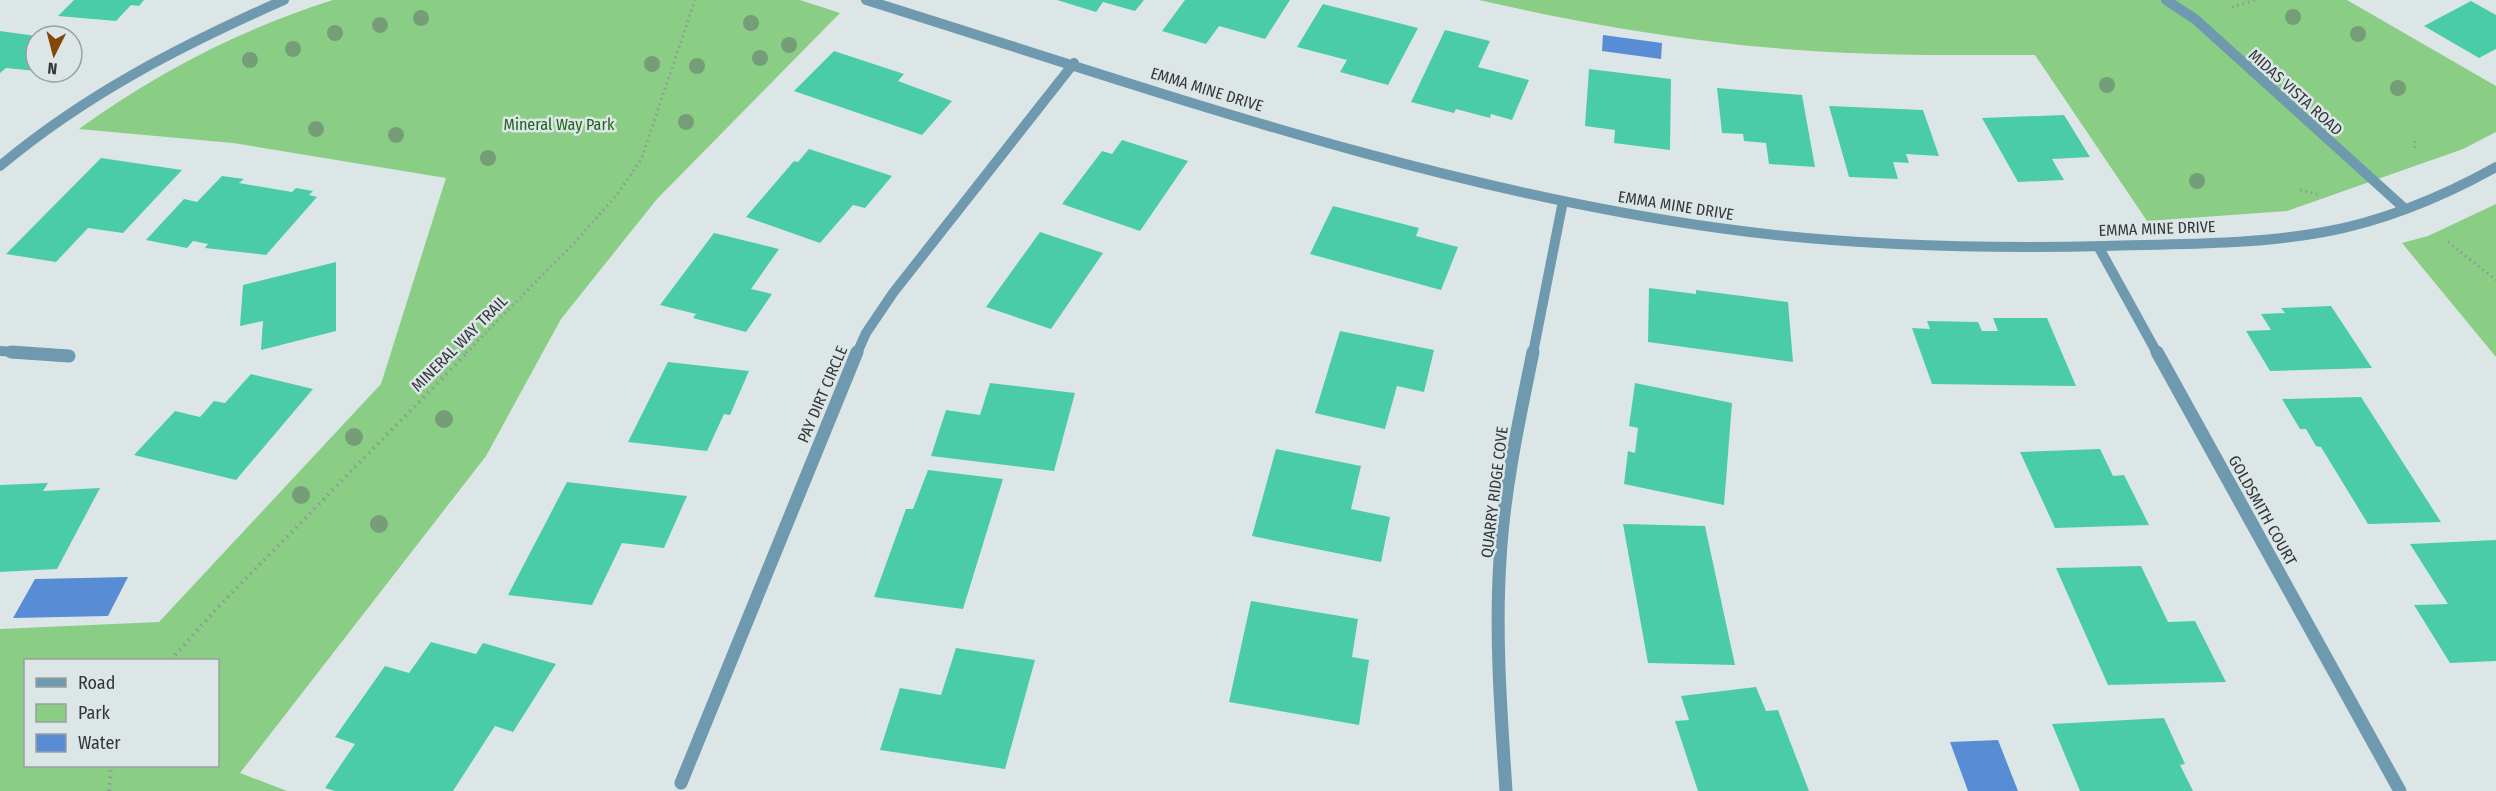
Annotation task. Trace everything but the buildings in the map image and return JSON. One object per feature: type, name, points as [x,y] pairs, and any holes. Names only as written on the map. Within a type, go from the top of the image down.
[{"type":"street","points":[[0,166],[67,113],[137,69],[284,0]]},
{"type":"street","name":"EMMA MINE DRIVE","points":[[866,0],[1337,145],[1448,175],[1563,201],[1664,220],[1811,238],[1988,248],[2098,246],[2302,236],[2356,224],[2404,208],[2472,181],[2496,167]]},
{"type":"street","name":"MIDAS VISTA ROAD","points":[[2166,0],[2195,19],[2404,208]]},
{"type":"street","name":"PAY DIRT CIRCLE","points":[[681,783],[845,378],[866,333],[893,293],[1074,63]]},
{"type":"street","name":"QUARRY RIDGE COVE","points":[[1506,791],[1500,689],[1503,525],[1514,453],[1563,201]]},
{"type":"street","name":"GOLDSMITH COURT","points":[[2098,246],[2400,791]]},
{"type":"street","points":[[0,351],[69,356]]},
{"type":"path","name":"MINERAL WAY TRAIL","points":[[172,659],[218,607],[573,244],[616,196],[640,160],[648,143],[695,0]]},
{"type":"path","points":[[2232,7],[2256,0]]},
{"type":"path","points":[[2415,141],[2415,151]]},
{"type":"path","points":[[2300,190],[2317,194]]},
{"type":"path","points":[[2448,242],[2496,280]]},
{"type":"path","points":[[109,791],[111,767]]},
{"type":"green space","name":"Mineral Way Park","points":[[333,0],[800,0],[840,13],[657,199],[561,319],[486,456],[240,773],[287,791],[0,791],[0,629],[159,622],[381,384],[446,178],[233,143],[79,129],[169,71],[200,54],[265,25]]},
{"type":"green space","points":[[1479,0],[2347,0],[2496,86],[2496,132],[2463,149],[2287,211],[2147,221],[2035,55],[1887,54],[1758,47],[1637,31]]},
{"type":"green space","points":[[2496,204],[2496,357],[2402,243],[2428,236]]},
{"type":"water","points":[[1603,35],[1662,43],[1661,59],[1602,51]]},
{"type":"water","points":[[128,577],[108,616],[13,618],[35,579]]},
{"type":"water","points":[[1998,740],[2018,791],[1968,791],[1950,742]]}]
